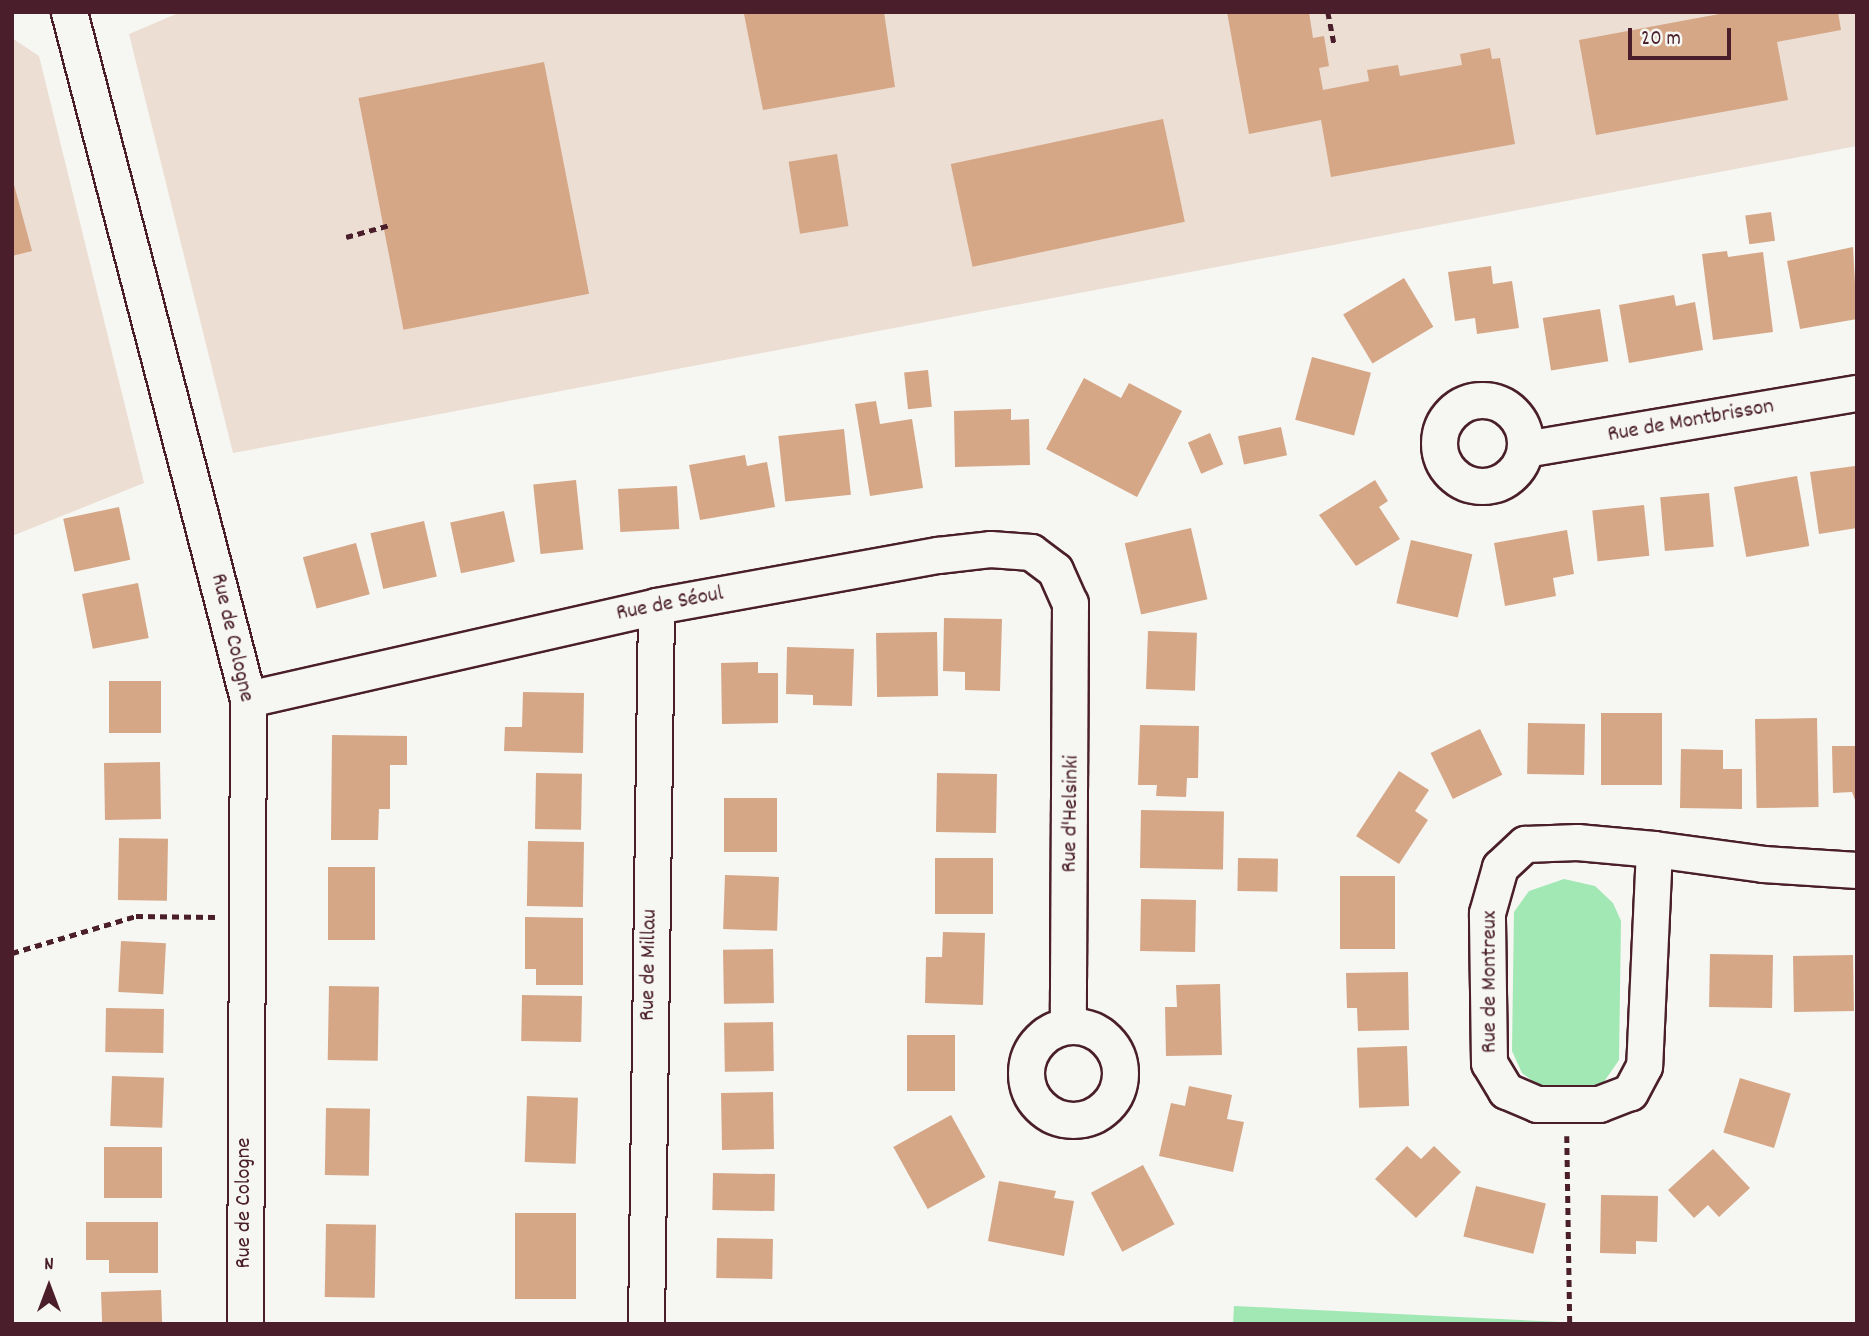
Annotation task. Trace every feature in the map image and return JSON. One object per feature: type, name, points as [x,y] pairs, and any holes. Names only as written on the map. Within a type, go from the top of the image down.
[{"type":"street","name":"Rue de Cologne","points":[[69,12],[248,699],[245,1324]]},
{"type":"street","name":"Rue de Montbrisson","points":[[1525,449],[1857,393]]},
{"type":"street","name":"Rue de Séoul","points":[[248,699],[656,606],[990,549],[1031,552],[1055,570],[1070,603]]},
{"type":"street","name":"Rue d'Helsinki","points":[[1069,1026],[1070,603]]},
{"type":"street","name":"Rue de Millau","points":[[646,1324],[656,606]]},
{"type":"street","name":"Rue de Montreux","points":[[1654,849],[1644,1066],[1630,1092],[1600,1104],[1537,1104],[1506,1091],[1489,1063],[1487,914],[1500,866],[1525,844],[1654,849],[1857,870]]},
{"type":"path","points":[[1328,12],[1334,43]]},
{"type":"path","points":[[346,237],[390,225]]},
{"type":"path","points":[[12,953],[136,916],[247,917]]},
{"type":"path","points":[[1566,1104],[1570,1324]]},
{"type":"shaded area","points":[[181,12],[1857,12],[1857,146],[233,453],[129,34]]},
{"type":"shaded area","points":[[12,38],[39,56],[144,483],[12,536]]},
{"type":"green space","points":[[1564,879],[1595,886],[1613,903],[1621,921],[1619,1060],[1599,1089],[1541,1087],[1522,1073],[1512,1051],[1514,912],[1529,891]]},
{"type":"green space","points":[[1234,1306],[1601,1324],[1233,1324]]},
{"type":"building","points":[[884,12],[895,87],[763,110],[744,14]]},
{"type":"building","points":[[1227,12],[1309,12],[1313,38],[1324,36],[1329,66],[1319,68],[1323,90],[1369,81],[1367,70],[1398,65],[1400,76],[1462,65],[1460,54],[1490,48],[1492,59],[1500,58],[1515,144],[1331,177],[1321,120],[1249,134]]},
{"type":"building","points":[[1730,12],[1838,12],[1841,30],[1777,42],[1788,100],[1596,135],[1579,40]]},
{"type":"building","points":[[544,62],[589,294],[404,330],[358,98]]},
{"type":"building","points":[[1163,119],[1185,222],[973,267],[951,164]]},
{"type":"building","points":[[837,154],[848,226],[800,234],[789,162]]},
{"type":"building","points":[[12,182],[32,251],[12,256]]},
{"type":"building","points":[[1771,212],[1775,241],[1749,244],[1745,216]]},
{"type":"building","points":[[1853,247],[1857,319],[1800,329],[1787,261]]},
{"type":"building","points":[[1727,251],[1728,257],[1763,252],[1773,332],[1713,340],[1702,254]]},
{"type":"building","points":[[1491,266],[1493,284],[1512,281],[1519,328],[1477,334],[1475,318],[1455,321],[1448,272]]},
{"type":"building","points":[[1404,278],[1433,327],[1372,363],[1343,315]]},
{"type":"building","points":[[1674,295],[1676,306],[1695,302],[1703,350],[1629,363],[1619,305]]},
{"type":"building","points":[[1600,309],[1608,361],[1551,370],[1543,318]]},
{"type":"building","points":[[1312,357],[1371,373],[1354,436],[1295,420]]},
{"type":"building","points":[[928,370],[932,407],[908,409],[904,373]]},
{"type":"building","points":[[1084,378],[1121,398],[1129,383],[1182,411],[1137,497],[1046,449]]},
{"type":"building","points":[[876,401],[880,424],[912,419],[923,488],[870,496],[855,404]]},
{"type":"building","points":[[1011,409],[1011,420],[1029,419],[1030,465],[955,467],[954,411]]},
{"type":"building","points":[[1281,427],[1287,455],[1244,465],[1238,436]]},
{"type":"building","points":[[844,429],[851,495],[785,502],[778,436]]},
{"type":"building","points":[[1210,433],[1223,464],[1201,474],[1188,442]]},
{"type":"building","points":[[745,455],[747,466],[767,462],[775,507],[700,520],[689,465]]},
{"type":"building","points":[[1855,466],[1857,528],[1819,534],[1810,472]]},
{"type":"building","points":[[1797,476],[1809,546],[1746,557],[1734,487]]},
{"type":"building","points":[[576,480],[583,550],[541,554],[533,484]]},
{"type":"building","points":[[1375,480],[1388,501],[1379,507],[1400,539],[1356,566],[1319,515]]},
{"type":"building","points":[[677,486],[679,529],[620,532],[618,489]]},
{"type":"building","points":[[1709,493],[1714,547],[1665,551],[1660,497]]},
{"type":"building","points":[[1644,505],[1649,556],[1598,561],[1592,510]]},
{"type":"building","points":[[119,507],[130,560],[74,572],[63,519]]},
{"type":"building","points":[[504,511],[515,562],[461,573],[450,522]]},
{"type":"building","points":[[424,521],[437,577],[383,589],[370,533]]},
{"type":"building","points":[[1191,528],[1207,599],[1141,614],[1125,543]]},
{"type":"building","points":[[1567,530],[1574,574],[1553,578],[1556,596],[1505,606],[1494,543]]},
{"type":"building","points":[[1411,540],[1472,554],[1458,618],[1396,603]]},
{"type":"building","points":[[356,543],[370,594],[317,608],[303,557]]},
{"type":"building","points":[[138,583],[149,638],[93,649],[82,594]]},
{"type":"building","points":[[944,618],[1002,619],[1000,691],[965,690],[965,672],[943,671]]},
{"type":"building","points":[[1148,631],[1197,633],[1195,691],[1146,689]]},
{"type":"building","points":[[937,632],[938,696],[877,697],[876,633]]},
{"type":"building","points":[[787,647],[854,649],[852,706],[813,705],[813,695],[786,694]]},
{"type":"building","points":[[758,662],[758,673],[778,673],[778,723],[722,724],[721,663]]},
{"type":"building","points":[[109,681],[161,681],[161,733],[109,733]]},
{"type":"building","points":[[523,692],[584,693],[583,753],[504,751],[505,727],[522,727]]},
{"type":"building","points":[[1601,713],[1662,713],[1662,785],[1601,785]]},
{"type":"building","points":[[1817,718],[1819,807],[1757,808],[1755,719]]},
{"type":"building","points":[[1528,723],[1585,724],[1584,775],[1527,774]]},
{"type":"building","points":[[1140,725],[1199,726],[1198,778],[1187,778],[1186,797],[1156,796],[1157,785],[1138,785]]},
{"type":"building","points":[[1480,729],[1502,775],[1453,799],[1431,753]]},
{"type":"building","points":[[332,735],[407,736],[407,765],[390,765],[390,809],[379,809],[378,840],[331,840]]},
{"type":"building","points":[[1832,746],[1857,746],[1857,805],[1852,792],[1833,793]]},
{"type":"building","points":[[1681,749],[1723,750],[1723,769],[1742,769],[1742,809],[1680,808]]},
{"type":"building","points":[[160,762],[161,819],[105,820],[104,763]]},
{"type":"building","points":[[1399,771],[1429,790],[1415,811],[1428,820],[1399,864],[1356,836]]},
{"type":"building","points":[[536,773],[582,774],[581,830],[535,829]]},
{"type":"building","points":[[937,773],[997,774],[996,833],[936,832]]},
{"type":"building","points":[[724,798],[777,798],[777,852],[724,852]]},
{"type":"building","points":[[1141,810],[1224,811],[1223,869],[1140,868]]},
{"type":"building","points":[[119,838],[168,839],[167,901],[118,900]]},
{"type":"building","points":[[528,841],[584,842],[583,907],[527,906]]},
{"type":"building","points":[[935,858],[993,858],[993,914],[935,914]]},
{"type":"building","points":[[1238,858],[1278,859],[1277,892],[1237,891]]},
{"type":"building","points":[[328,867],[375,867],[375,940],[328,940]]},
{"type":"building","points":[[725,875],[779,877],[777,931],[723,929]]},
{"type":"building","points":[[1340,876],[1395,876],[1395,949],[1340,949]]},
{"type":"building","points":[[1141,899],[1196,900],[1195,952],[1140,951]]},
{"type":"building","points":[[525,917],[583,918],[583,985],[536,985],[536,969],[525,969]]},
{"type":"building","points":[[943,932],[985,933],[983,1005],[925,1003],[926,957],[942,957]]},
{"type":"building","points":[[121,941],[166,943],[163,994],[118,992]]},
{"type":"building","points":[[773,949],[774,1003],[724,1004],[723,950]]},
{"type":"building","points":[[1710,954],[1773,955],[1772,1008],[1709,1007]]},
{"type":"building","points":[[1853,955],[1854,1011],[1794,1012],[1793,956]]},
{"type":"building","points":[[1408,972],[1409,1030],[1358,1031],[1357,1008],[1347,1008],[1346,973]]},
{"type":"building","points":[[1220,984],[1222,1055],[1166,1056],[1165,1007],[1177,1007],[1176,985]]},
{"type":"building","points":[[329,986],[379,987],[378,1061],[328,1060]]},
{"type":"building","points":[[522,995],[582,996],[581,1042],[521,1041]]},
{"type":"building","points":[[106,1008],[164,1009],[163,1053],[105,1052]]},
{"type":"building","points":[[773,1022],[774,1071],[725,1072],[724,1023]]},
{"type":"building","points":[[907,1035],[955,1035],[955,1091],[907,1091]]},
{"type":"building","points":[[1407,1046],[1409,1106],[1359,1108],[1357,1048]]},
{"type":"building","points":[[112,1076],[164,1078],[162,1128],[110,1126]]},
{"type":"building","points":[[1740,1078],[1791,1093],[1774,1148],[1723,1133]]},
{"type":"building","points":[[1189,1086],[1232,1095],[1227,1119],[1244,1122],[1233,1172],[1159,1156],[1171,1103],[1185,1106]]},
{"type":"building","points":[[773,1092],[774,1149],[722,1150],[721,1093]]},
{"type":"building","points":[[527,1096],[578,1098],[576,1164],[525,1162]]},
{"type":"building","points":[[326,1108],[370,1109],[369,1176],[325,1175]]},
{"type":"building","points":[[951,1115],[985,1177],[928,1209],[893,1147]]},
{"type":"building","points":[[1407,1146],[1421,1159],[1434,1146],[1461,1172],[1416,1218],[1375,1179]]},
{"type":"building","points":[[104,1147],[162,1147],[162,1198],[104,1198]]},
{"type":"building","points":[[1713,1149],[1750,1188],[1719,1217],[1708,1205],[1694,1218],[1668,1190]]},
{"type":"building","points":[[1143,1165],[1174,1224],[1122,1252],[1091,1193]]},
{"type":"building","points":[[713,1173],[775,1174],[774,1211],[712,1210]]},
{"type":"building","points":[[999,1181],[1056,1191],[1054,1198],[1074,1201],[1064,1256],[988,1241]]},
{"type":"building","points":[[1476,1186],[1546,1203],[1533,1254],[1463,1236]]},
{"type":"building","points":[[1601,1195],[1658,1196],[1657,1242],[1636,1241],[1636,1254],[1600,1253]]},
{"type":"building","points":[[515,1213],[576,1213],[576,1299],[515,1299]]},
{"type":"building","points":[[86,1222],[158,1222],[158,1273],[109,1273],[109,1260],[86,1260]]},
{"type":"building","points":[[326,1224],[376,1225],[375,1298],[325,1297]]},
{"type":"building","points":[[717,1238],[773,1239],[772,1279],[716,1278]]},
{"type":"building","points":[[161,1290],[162,1324],[102,1324],[101,1292]]}]
